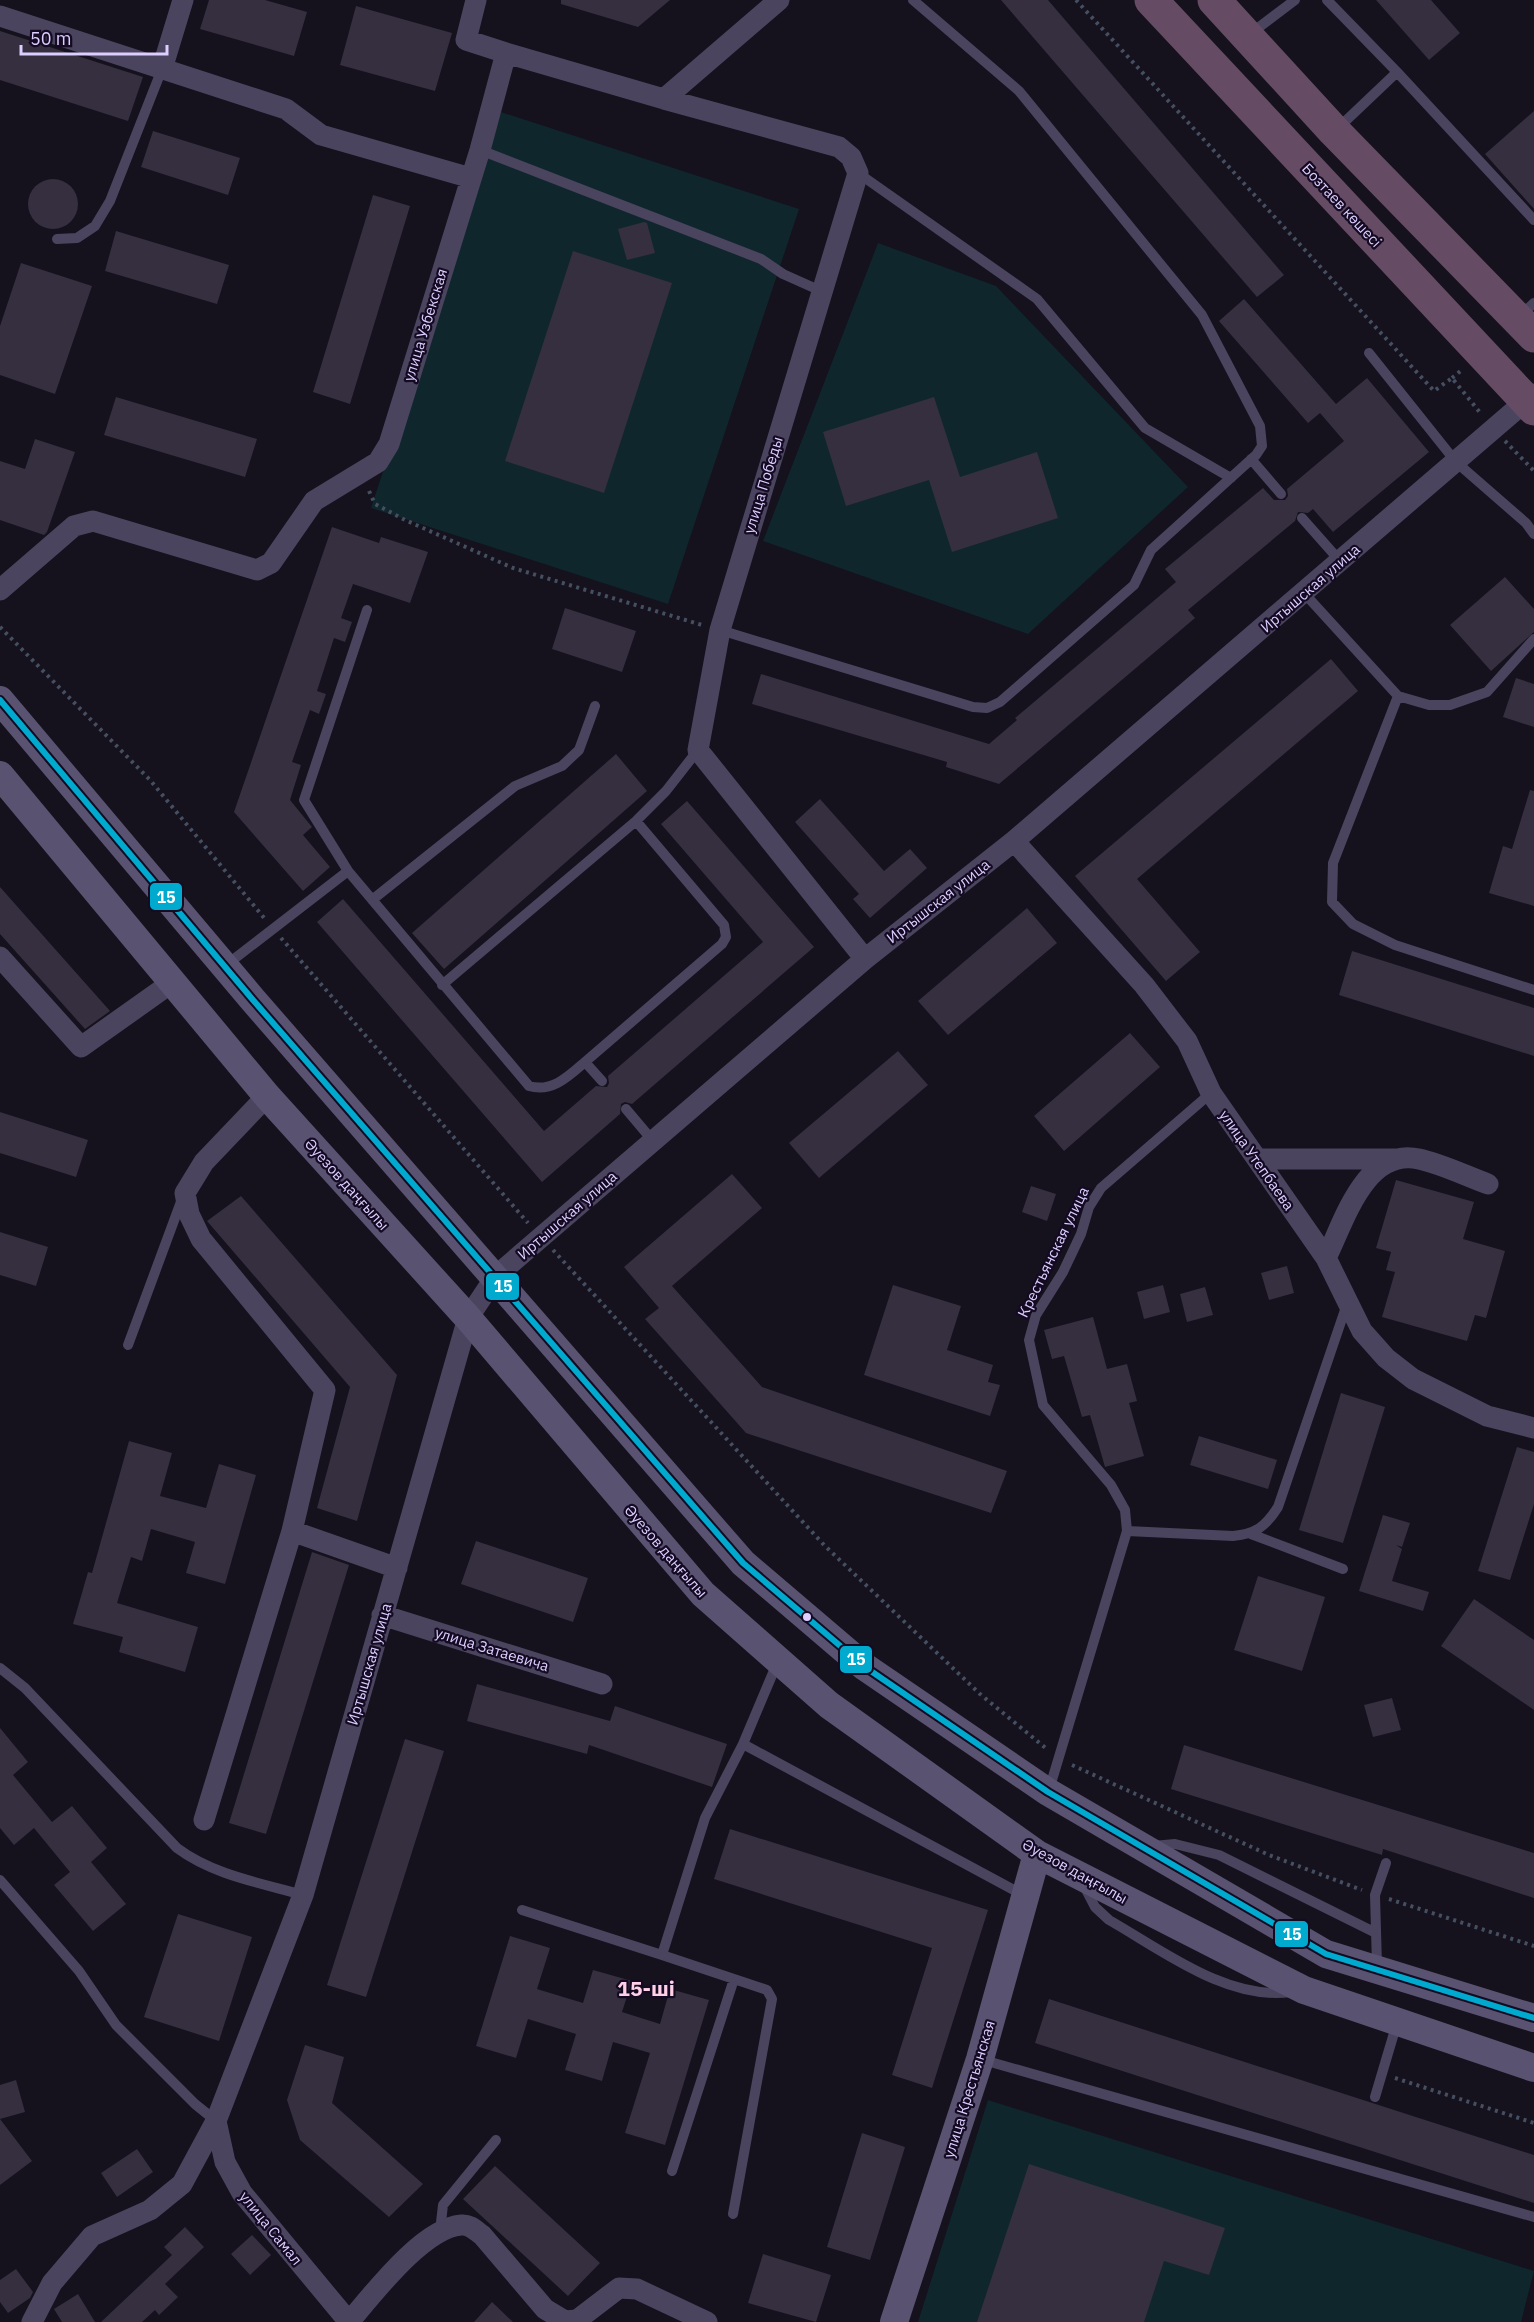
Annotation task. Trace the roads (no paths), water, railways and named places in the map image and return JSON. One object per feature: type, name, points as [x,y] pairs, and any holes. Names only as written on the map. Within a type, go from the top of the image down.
[{"type":"highway","name":"Бозтаев көшесі","points":[[1151,0],[1532,401]]},
{"type":"highway","points":[[1214,0],[1334,131],[1528,320]]},
{"type":"main road","points":[[0,700],[225,966],[743,1563],[865,1666],[1048,1792],[1326,1954],[1534,2018]]},
{"type":"main road","name":"Әуезов даңғылы","points":[[0,775],[174,981],[267,1096],[468,1318],[703,1594],[829,1705],[1037,1854],[1304,1990],[1534,2068]]},
{"type":"main road","name":"улица Крестьянская","points":[[894,2322],[980,2059],[1037,1854]]},
{"type":"street","points":[[162,69],[183,0]]},
{"type":"street","points":[[476,0],[466,40],[664,99],[838,147],[851,157],[858,173]]},
{"type":"street","points":[[664,99],[779,0]]},
{"type":"street","points":[[0,16],[286,109],[321,135],[471,178]]},
{"type":"street","name":"улица Узбекская","points":[[0,590],[74,526],[93,522],[257,570],[271,563],[314,501],[378,462],[389,444],[480,150],[506,53]]},
{"type":"street","name":"улица Победы","points":[[698,750],[720,630],[858,173]]},
{"type":"street","name":"Иртышская улица","points":[[32,2322],[52,2283],[92,2235],[150,2210],[182,2184],[216,2121],[303,1895],[468,1318],[496,1276],[865,959],[1014,841],[1456,462],[1532,401]]},
{"type":"street","points":[[698,750],[865,959]]},
{"type":"street","name":"улица Утепбаева","points":[[1014,841],[1144,985],[1187,1041],[1211,1093],[1326,1258],[1347,1303],[1368,1338],[1386,1358],[1413,1379],[1487,1416],[1534,1428]]},
{"type":"street","points":[[0,957],[81,1047],[174,981]]},
{"type":"street","points":[[204,1820],[292,1531],[326,1390],[201,1239],[189,1214],[185,1193],[204,1162],[267,1096]]},
{"type":"street","points":[[1257,1159],[1418,1158],[1488,1184]]},
{"type":"street","points":[[1326,1258],[1363,1184],[1375,1171],[1395,1159]]},
{"type":"street","points":[[292,1531],[397,1568]]},
{"type":"street","name":"улица Затаевича","points":[[382,1615],[602,1684]]},
{"type":"street","name":"улица Самал","points":[[216,2121],[225,2162],[242,2193],[349,2322]]},
{"type":"street","points":[[349,2322],[403,2260],[441,2231],[461,2225],[471,2226],[506,2261],[545,2310],[565,2321],[577,2320],[619,2288],[637,2289],[707,2322]]},
{"type":"lane","points":[[720,630],[973,707],[987,708],[1000,702],[1134,585],[1151,550],[1231,478],[1262,446],[1260,426],[1202,315],[1019,91],[914,0]]},
{"type":"lane","points":[[1247,36],[1295,0]]},
{"type":"lane","points":[[1327,0],[1534,220]]},
{"type":"lane","points":[[57,239],[77,238],[95,226],[110,201],[162,69]]},
{"type":"lane","points":[[1334,131],[1397,72]]},
{"type":"lane","points":[[480,150],[761,259],[783,274],[821,291]]},
{"type":"lane","points":[[858,173],[1037,299],[1145,428],[1231,478]]},
{"type":"lane","points":[[1369,353],[1456,462],[1526,523],[1534,534]]},
{"type":"lane","points":[[1251,459],[1281,494]]},
{"type":"lane","points":[[1302,518],[1340,561]]},
{"type":"lane","points":[[1304,593],[1398,696],[1429,705],[1450,705],[1487,692],[1534,639]]},
{"type":"lane","points":[[368,610],[304,800],[348,871],[529,1086],[540,1090],[562,1082],[722,944],[726,937],[724,925],[636,821]]},
{"type":"lane","points":[[1398,696],[1333,863],[1332,902],[1353,924],[1395,945],[1534,990]]},
{"type":"lane","points":[[372,900],[515,786],[562,766],[579,750],[595,706]]},
{"type":"lane","points":[[442,985],[636,821],[666,791],[698,750]]},
{"type":"lane","points":[[225,966],[348,871]]},
{"type":"lane","points":[[585,1062],[602,1081]]},
{"type":"lane","name":"Крестьянская улица","points":[[1048,1792],[1127,1531],[1125,1510],[1111,1485],[1043,1405],[1029,1340],[1036,1315],[1063,1272],[1081,1234],[1089,1207],[1101,1188],[1211,1093]]},
{"type":"lane","points":[[626,1109],[653,1141]]},
{"type":"lane","points":[[128,1345],[185,1193]]},
{"type":"lane","points":[[1127,1531],[1233,1536],[1251,1534],[1267,1524],[1278,1508],[1347,1303]]},
{"type":"lane","points":[[1251,1534],[1343,1569]]},
{"type":"lane","points":[[662,1955],[705,1818],[743,1743],[778,1661]]},
{"type":"lane","points":[[1,1671],[25,1688],[177,1848],[209,1868],[303,1895]]},
{"type":"lane","points":[[743,1743],[1025,1897]]},
{"type":"lane","points":[[1141,1846],[1175,1844],[1219,1855],[1376,1933]]},
{"type":"lane","points":[[1378,1970],[1376,1895],[1386,1863]]},
{"type":"lane","points":[[0,1880],[79,1971],[116,2025],[195,2104],[216,2121]]},
{"type":"lane","points":[[522,1910],[767,1990],[772,1999],[733,2214]]},
{"type":"lane","points":[[672,2171],[734,1979]]},
{"type":"lane","points":[[1375,2097],[1398,2022]]},
{"type":"lane","points":[[980,2059],[1534,2217]]},
{"type":"lane","points":[[441,2231],[443,2205],[496,2140]]},
{"type":"district","name":"15-ші","points":[[646,1988]]}]
